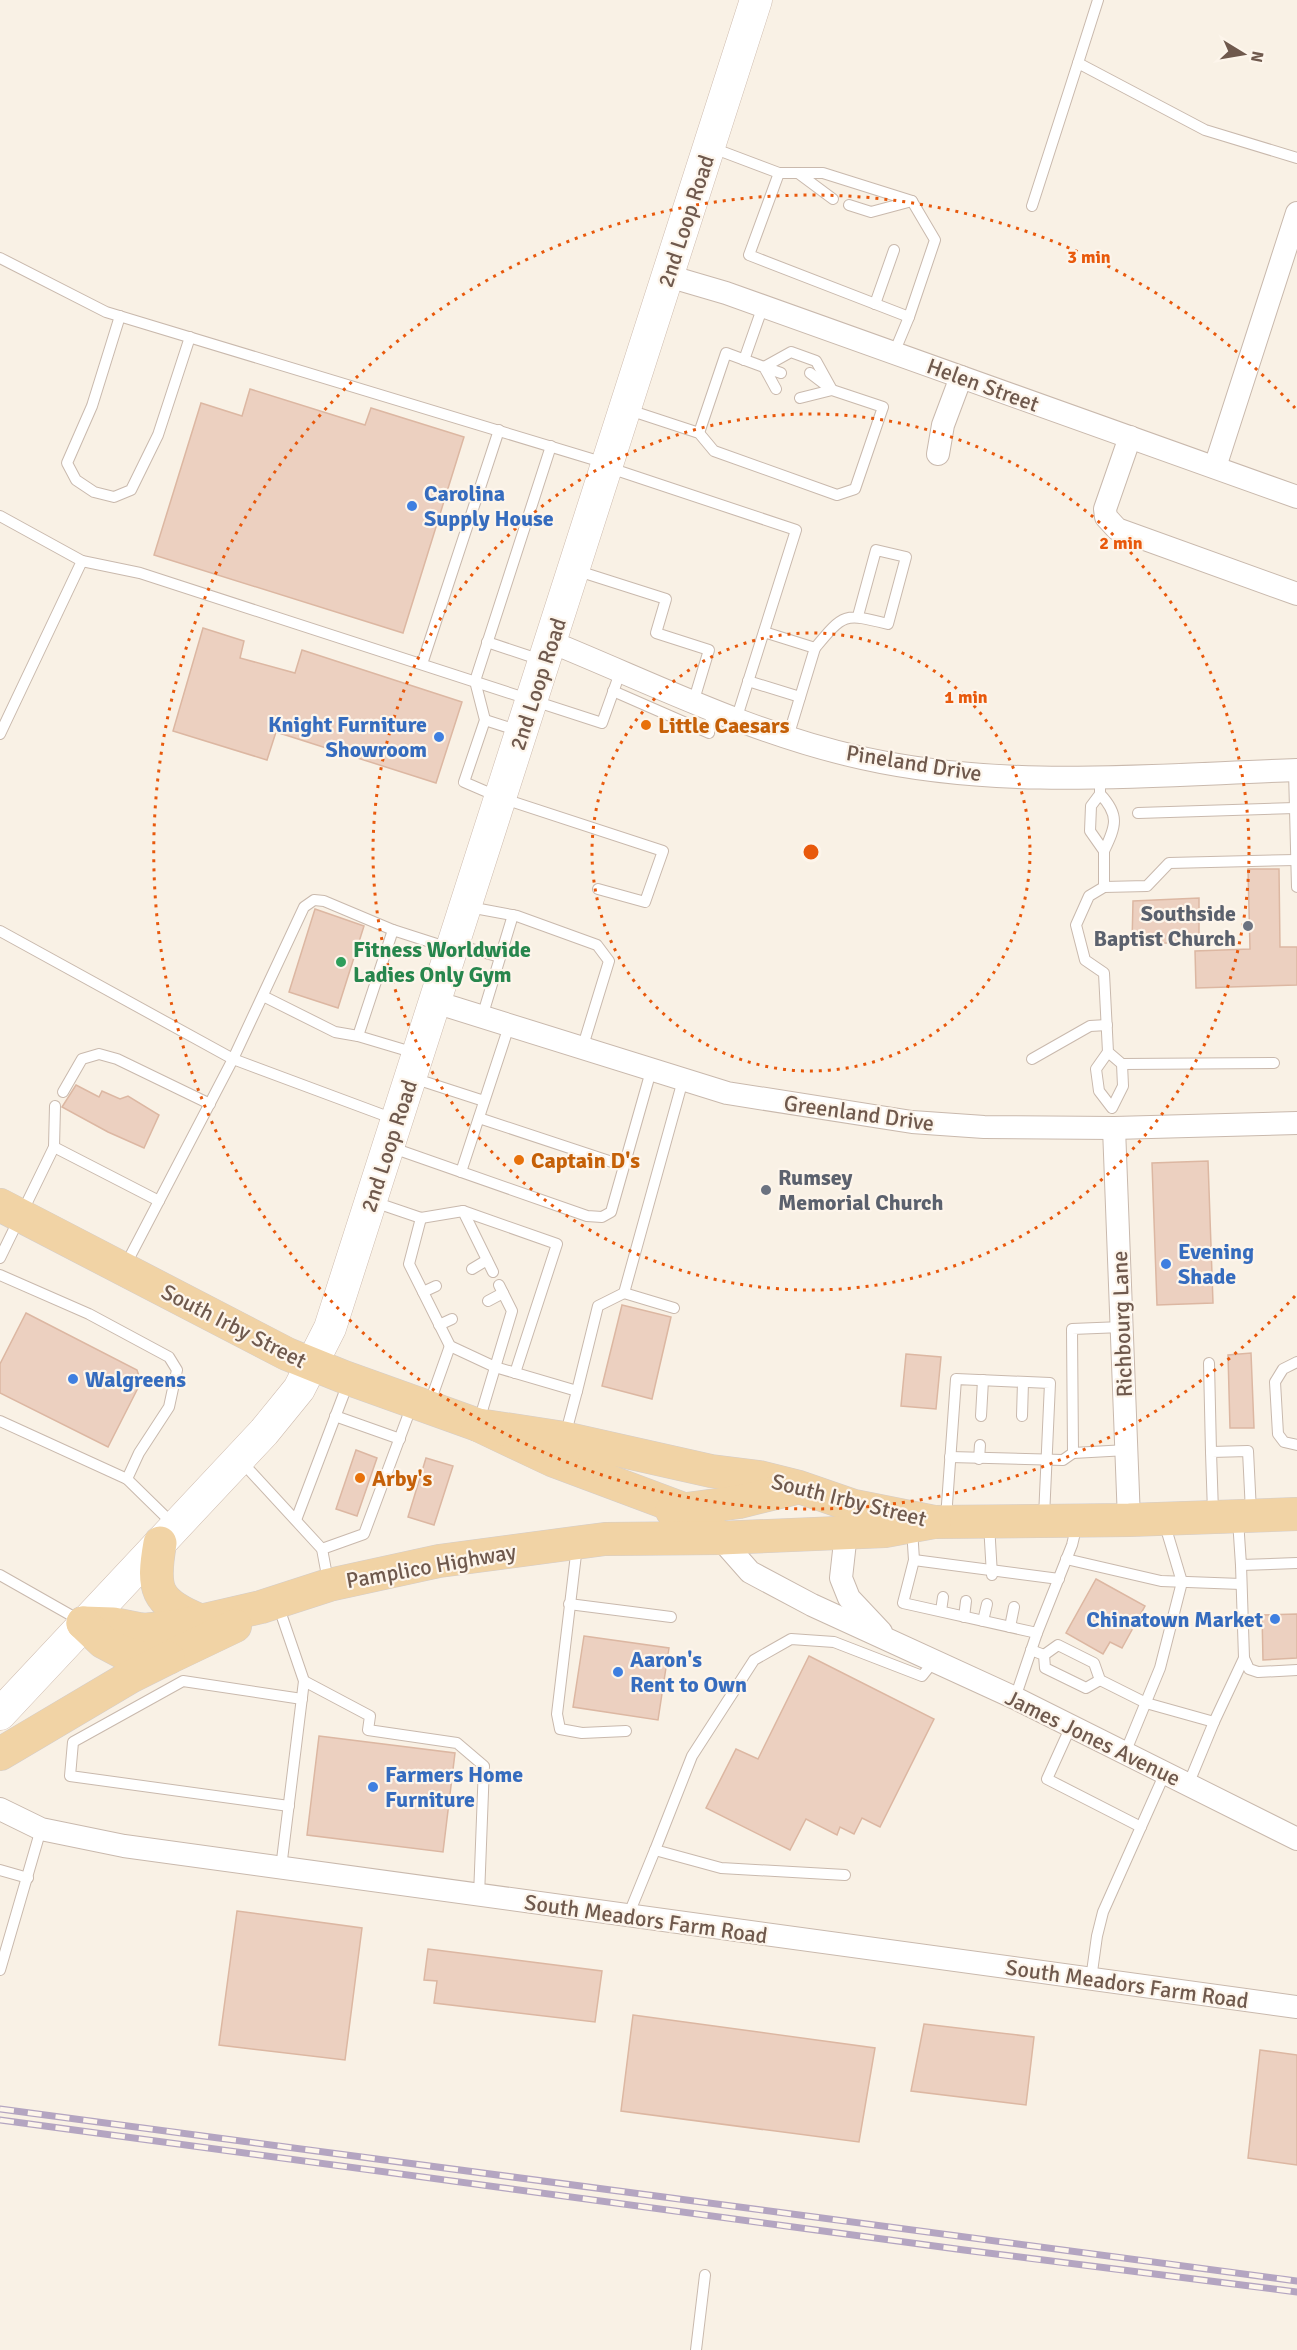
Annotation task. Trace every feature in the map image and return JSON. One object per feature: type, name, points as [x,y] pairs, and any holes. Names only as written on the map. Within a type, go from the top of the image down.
[{"type":"main road","name":"2nd Loop Road","points":[[313,1365],[330,1328],[393,1134],[756,0]]},
{"type":"main road","name":"South Irby Street","points":[[11,1210],[220,1320],[313,1365],[478,1425],[552,1460],[683,1509],[720,1538]]},
{"type":"main road","points":[[0,1714],[239,1458],[298,1389],[313,1365]]},
{"type":"main road","name":"South Irby Street","points":[[478,1425],[564,1438],[711,1471],[759,1478],[799,1487],[854,1506],[931,1523],[1129,1520],[1297,1514]]},
{"type":"main road","name":"Pamplico Highway","points":[[591,1540],[647,1513],[739,1502],[799,1487]]},
{"type":"main road","name":"Pamplico Highway","points":[[83,1623],[112,1624],[143,1630],[174,1627],[269,1605],[329,1585],[439,1561],[591,1540],[885,1532],[931,1523]]},
{"type":"main road","points":[[168,1535],[156,1577],[161,1595],[175,1610],[200,1620]]},
{"type":"main road","name":"Pamplico Highway","points":[[0,1754],[130,1677],[248,1620],[269,1605]]},
{"type":"main road","name":"Pamplico Highway","points":[[83,1623],[104,1642],[120,1651],[142,1658],[168,1658]]},
{"type":"street","points":[[1215,467],[1297,213]]},
{"type":"street","name":"Helen Street","points":[[668,276],[763,306],[894,352],[1297,497]]},
{"type":"street","points":[[938,454],[943,425],[961,377]]},
{"type":"street","points":[[1130,437],[1105,509],[1106,517],[1117,529],[1297,594]]},
{"type":"street","name":"Pineland Drive","points":[[548,651],[617,681],[703,707],[788,737],[860,758],[943,772],[1100,785],[1295,770]]},
{"type":"street","name":"Greenland Drive","points":[[435,1002],[651,1071],[737,1095],[912,1122],[984,1127],[1113,1118],[1297,1123]]},
{"type":"street","name":"Richbourg Lane","points":[[1113,1118],[1129,1520]]},
{"type":"street","name":"James Jones Avenue","points":[[846,1533],[841,1578],[849,1598],[889,1640]]},
{"type":"street","name":"James Jones Avenue","points":[[720,1538],[750,1572],[812,1605],[1016,1698],[1297,1839]]},
{"type":"street","name":"South Meadors Farm Road","points":[[0,1809],[41,1829],[124,1846],[1297,2007]]},
{"type":"lane","points":[[1032,206],[1098,0]]},
{"type":"lane","points":[[1078,63],[1205,130],[1297,158]]},
{"type":"lane","points":[[710,147],[779,173],[823,173],[912,201],[935,240],[909,317],[894,352]]},
{"type":"lane","points":[[779,173],[749,255],[909,317]]},
{"type":"lane","points":[[798,173],[833,200]]},
{"type":"lane","points":[[849,205],[871,212],[912,201]]},
{"type":"lane","points":[[875,304],[894,250]]},
{"type":"lane","points":[[0,258],[106,312],[550,446],[796,530],[736,720]]},
{"type":"lane","points":[[744,360],[763,306]]},
{"type":"lane","points":[[120,316],[92,405],[67,463],[76,480],[94,492],[114,497],[131,490],[158,435],[190,337]]},
{"type":"lane","points":[[764,367],[791,352],[816,361],[832,390]]},
{"type":"lane","points":[[699,433],[726,353],[764,367],[780,377],[764,367]]},
{"type":"lane","points":[[626,409],[699,433],[714,451],[837,495],[855,489],[883,408],[832,390],[805,386],[832,390]]},
{"type":"lane","points":[[422,664],[499,430]]},
{"type":"lane","points":[[550,446],[475,681],[485,720],[464,782],[501,798],[663,851],[645,902],[598,889]]},
{"type":"lane","points":[[0,516],[82,561],[140,573],[602,723],[617,681],[709,733],[703,707],[709,650],[656,633],[666,599],[574,570]]},
{"type":"lane","points":[[788,737],[815,648],[838,621],[858,616],[888,624],[906,557],[876,549],[858,616]]},
{"type":"lane","points":[[0,734],[82,561]]},
{"type":"lane","points":[[764,632],[815,648]]},
{"type":"lane","points":[[487,642],[548,651]]},
{"type":"lane","points":[[748,681],[800,697]]},
{"type":"lane","points":[[485,720],[522,732]]},
{"type":"lane","points":[[1295,770],[1297,887]]},
{"type":"lane","points":[[1100,785],[1091,806],[1090,831],[1104,850]]},
{"type":"lane","points":[[1100,785],[1110,805],[1115,829],[1104,850],[1104,887]]},
{"type":"lane","points":[[1138,813],[1295,808]]},
{"type":"lane","points":[[1113,1118],[1099,1091],[1096,1070],[1108,1052],[1104,973],[1085,960],[1076,925],[1089,896],[1104,887],[1146,886],[1169,863],[1296,860]]},
{"type":"lane","points":[[123,1269],[233,1059],[304,907],[314,900],[324,901],[393,930],[453,947],[500,957]]},
{"type":"lane","points":[[466,907],[513,915],[597,945],[609,962],[582,1048]]},
{"type":"lane","points":[[482,1018],[513,915]]},
{"type":"lane","points":[[358,1036],[393,930]]},
{"type":"lane","points":[[0,931],[233,1059],[393,1134],[461,1172],[587,1216],[602,1217],[611,1212],[651,1071]]},
{"type":"lane","points":[[263,996],[335,1032],[358,1036],[484,1101]]},
{"type":"lane","points":[[1032,1059],[1090,1026],[1107,1025]]},
{"type":"lane","points":[[461,1172],[509,1026]]},
{"type":"lane","points":[[1108,1052],[1122,1064],[1274,1063]]},
{"type":"lane","points":[[63,1092],[82,1059],[99,1054],[117,1059],[210,1104]]},
{"type":"lane","points":[[1113,1118],[1123,1086],[1122,1064]]},
{"type":"lane","points":[[624,1293],[683,1080]]},
{"type":"lane","points":[[0,1258],[11,1210],[54,1147],[56,1106]]},
{"type":"lane","points":[[479,1118],[624,1166]]},
{"type":"lane","points":[[54,1147],[159,1201]]},
{"type":"lane","points":[[371,1201],[422,1218],[463,1211],[557,1244],[516,1373]]},
{"type":"lane","points":[[463,1211],[493,1272]]},
{"type":"lane","points":[[422,1218],[409,1264],[450,1346],[495,1367],[577,1391]]},
{"type":"lane","points":[[472,1269],[487,1260]]},
{"type":"lane","points":[[0,1275],[89,1314],[170,1357],[177,1370],[169,1407],[139,1453],[127,1479]]},
{"type":"lane","points":[[423,1292],[436,1286]]},
{"type":"lane","points":[[478,1425],[512,1311],[501,1289],[489,1302]]},
{"type":"lane","points":[[564,1438],[598,1306],[624,1293],[674,1308]]},
{"type":"lane","points":[[439,1325],[452,1319]]},
{"type":"lane","points":[[1073,1453],[1072,1329],[1122,1327]]},
{"type":"lane","points":[[322,1549],[364,1534],[400,1439],[421,1405],[450,1346]]},
{"type":"lane","points":[[1297,1362],[1293,1362],[1283,1370],[1275,1382],[1278,1434],[1284,1442],[1297,1446]]},
{"type":"lane","points":[[1209,1363],[1211,1452],[1234,1516],[1241,1565],[1244,1658],[1249,1668],[1258,1672],[1297,1670]]},
{"type":"lane","points":[[296,1520],[350,1379]]},
{"type":"lane","points":[[1037,1633],[903,1603],[914,1560],[931,1523],[950,1457],[956,1379],[1050,1383],[1044,1521]]},
{"type":"lane","points":[[981,1416],[983,1380]]},
{"type":"lane","points":[[1022,1416],[1023,1382]]},
{"type":"lane","points":[[335,1416],[400,1439]]},
{"type":"lane","points":[[0,1420],[127,1479],[168,1535]]},
{"type":"lane","points":[[979,1459],[980,1445]]},
{"type":"lane","points":[[1019,1460],[1020,1447]]},
{"type":"lane","points":[[950,1457],[1046,1461],[1063,1460],[1073,1453],[1126,1450]]},
{"type":"lane","points":[[1211,1452],[1248,1451],[1234,1516]]},
{"type":"lane","points":[[239,1458],[322,1549],[329,1585]]},
{"type":"lane","points":[[1125,1753],[1160,1668],[1182,1582],[1163,1519]]},
{"type":"lane","points":[[1016,1698],[1078,1520]]},
{"type":"lane","points":[[989,1521],[992,1574]]},
{"type":"lane","points":[[591,1540],[569,1604],[556,1714],[560,1729],[582,1733],[626,1731]]},
{"type":"lane","points":[[1066,1559],[1161,1581],[1241,1584]]},
{"type":"lane","points":[[914,1560],[948,1568],[1021,1578],[1059,1579]]},
{"type":"lane","points":[[1241,1565],[1297,1563]]},
{"type":"lane","points":[[0,1575],[83,1623]]},
{"type":"lane","points":[[941,1611],[943,1597]]},
{"type":"lane","points":[[964,1617],[966,1601]]},
{"type":"lane","points":[[569,1604],[671,1617]]},
{"type":"lane","points":[[984,1621],[987,1604]]},
{"type":"lane","points":[[269,1605],[304,1681],[281,1868]]},
{"type":"lane","points":[[1010,1627],[1014,1607]]},
{"type":"lane","points":[[628,1916],[692,1756],[754,1660],[790,1639],[834,1642],[922,1676],[934,1661]]},
{"type":"lane","points":[[1044,1655],[1058,1645],[1094,1663],[1100,1680],[1146,1703],[1214,1722]]},
{"type":"lane","points":[[1031,1650],[1044,1655]]},
{"type":"lane","points":[[1044,1655],[1045,1668],[1086,1688],[1100,1680]]},
{"type":"lane","points":[[1188,1785],[1244,1658]]},
{"type":"lane","points":[[288,1806],[70,1776],[73,1742],[183,1681],[302,1699]]},
{"type":"lane","points":[[304,1681],[370,1716],[368,1730],[458,1743],[484,1766],[479,1896]]},
{"type":"lane","points":[[1071,1726],[1047,1779],[1141,1827]]},
{"type":"lane","points":[[1091,1979],[1096,1936],[1103,1912],[1165,1773]]},
{"type":"lane","points":[[0,1970],[41,1829]]},
{"type":"lane","points":[[655,1850],[721,1868],[845,1875]]},
{"type":"lane","points":[[0,1870],[28,1878]]},
{"type":"lane","points":[[696,2350],[705,2275]]},
{"type":"building","points":[[250,389],[365,425],[371,408],[464,437],[403,633],[154,555],[201,403],[242,416]]},
{"type":"building","points":[[203,628],[244,641],[240,658],[295,673],[302,650],[462,702],[436,783],[276,732],[267,760],[173,731]]},
{"type":"building","points":[[1248,869],[1279,869],[1280,947],[1297,947],[1297,985],[1196,988],[1195,951],[1250,949]]},
{"type":"building","points":[[1199,898],[1199,942],[1132,944],[1133,901]]},
{"type":"building","points":[[315,909],[364,926],[338,1008],[289,992]]},
{"type":"building","points":[[76,1085],[99,1097],[102,1091],[120,1099],[128,1096],[159,1115],[144,1148],[62,1107]]},
{"type":"building","points":[[1208,1161],[1213,1303],[1157,1305],[1152,1163]]},
{"type":"building","points":[[622,1305],[671,1317],[652,1399],[602,1386]]},
{"type":"building","points":[[26,1313],[137,1370],[141,1382],[108,1447],[0,1393],[0,1364]]},
{"type":"building","points":[[1251,1353],[1254,1428],[1230,1428],[1228,1355]]},
{"type":"building","points":[[906,1354],[941,1357],[936,1409],[901,1406]]},
{"type":"building","points":[[356,1450],[377,1458],[357,1516],[336,1509]]},
{"type":"building","points":[[426,1458],[453,1466],[434,1525],[408,1517]]},
{"type":"building","points":[[1096,1579],[1145,1606],[1122,1648],[1110,1642],[1103,1654],[1066,1633]]},
{"type":"building","points":[[1297,1614],[1297,1658],[1263,1660],[1262,1615]]},
{"type":"building","points":[[584,1636],[669,1648],[658,1720],[573,1707]]},
{"type":"building","points":[[809,1656],[934,1719],[880,1827],[862,1818],[854,1834],[840,1827],[837,1835],[806,1819],[790,1850],[706,1808],[736,1749],[758,1759]]},
{"type":"building","points":[[319,1736],[455,1753],[443,1852],[307,1835]]},
{"type":"building","points":[[237,1911],[362,1928],[345,2060],[219,2045]]},
{"type":"building","points":[[428,1949],[602,1971],[595,2022],[434,2003],[437,1981],[424,1980]]},
{"type":"building","points":[[633,2015],[875,2048],[859,2142],[621,2111]]},
{"type":"building","points":[[924,2024],[1034,2037],[1026,2105],[911,2091]]},
{"type":"building","points":[[1260,2050],[1297,2055],[1297,2165],[1248,2158]]},
{"type":"railway","points":[[0,2109],[1297,2281]]},
{"type":"railway","points":[[0,2120],[964,2250],[1297,2292]]},
{"type":"place","name":"Carolina Supply House","points":[[412,506]]},
{"type":"place","name":"Little Caesars","points":[[646,725]]},
{"type":"place","name":"Knight Furniture Showroom","points":[[439,737]]},
{"type":"place","name":"Southside Baptist Church","points":[[1248,926]]},
{"type":"place","name":"Fitness Worldwide Ladies Only Gym","points":[[341,962]]},
{"type":"place","name":"Captain D's","points":[[519,1160]]},
{"type":"place","name":"Rumsey Memorial Church","points":[[766,1190]]},
{"type":"place","name":"Evening Shade","points":[[1166,1264]]},
{"type":"place","name":"Walgreens","points":[[73,1379]]},
{"type":"place","name":"Arby's","points":[[360,1478]]},
{"type":"place","name":"Chinatown Market","points":[[1275,1619]]},
{"type":"place","name":"Aaron's Rent to Own","points":[[618,1672]]},
{"type":"place","name":"Farmers Home Furniture","points":[[373,1787]]}]
